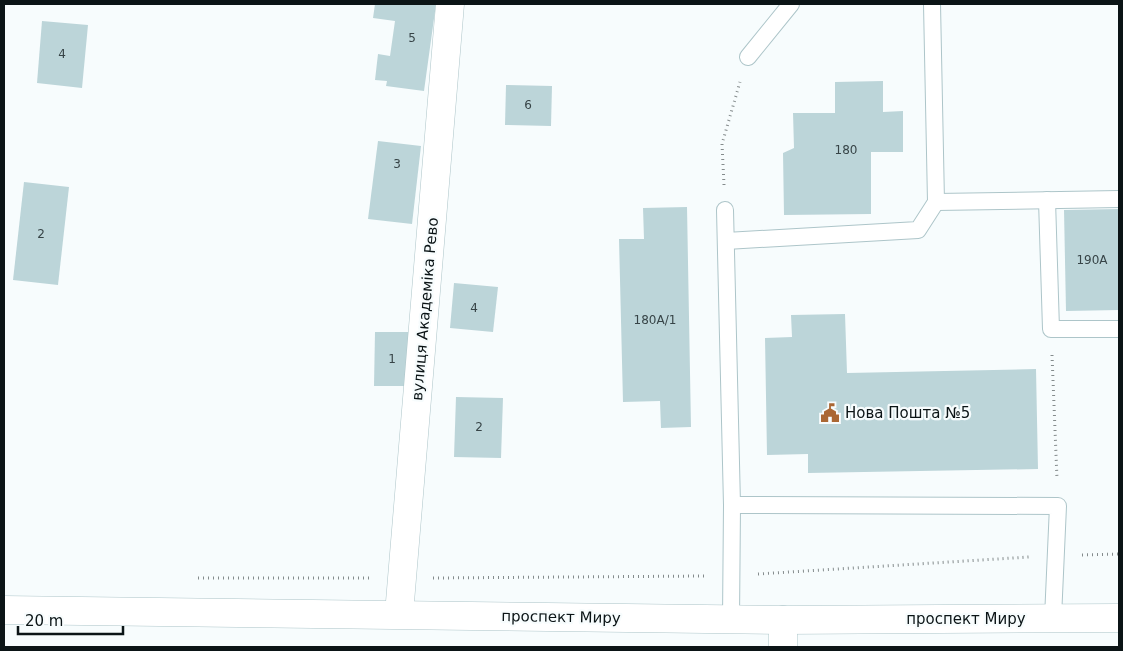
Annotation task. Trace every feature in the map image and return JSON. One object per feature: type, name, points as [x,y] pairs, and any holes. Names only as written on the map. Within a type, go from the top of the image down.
[{"type":"main road","name":"вулиця Академіка Рево","points":[[399,614],[450,4]]},
{"type":"main road","name":"проспект Миру","points":[[4,610],[731,620],[1119,618]]},
{"type":"main road","points":[[783,620],[783,647]]},
{"type":"lane","points":[[748,57],[791,4]]},
{"type":"lane","points":[[726,240],[918,230],[936,202],[932,4]]},
{"type":"lane","points":[[936,202],[1119,199]]},
{"type":"lane","points":[[1046,200],[1051,330],[1119,329]]},
{"type":"lane","points":[[725,210],[732,505],[731,620]]},
{"type":"lane","points":[[732,505],[1058,506],[1054,618]]},
{"type":"path","points":[[725,210],[722,144],[748,57]]},
{"type":"path","points":[[1051,330],[1058,506]]},
{"type":"path","points":[[1056,555],[1119,554]]},
{"type":"path","points":[[193,578],[402,579]]},
{"type":"building","points":[[375,4],[436,4],[424,91],[386,86],[387,81],[375,80],[378,54],[390,56],[395,21],[373,18]]},
{"type":"building","points":[[42,21],[88,25],[82,88],[37,83]]},
{"type":"building","points":[[883,81],[883,112],[903,111],[903,152],[871,152],[871,214],[784,215],[783,153],[794,148],[793,113],[835,113],[835,82]]},
{"type":"building","points":[[506,85],[552,86],[551,126],[505,125]]},
{"type":"building","points":[[378,141],[421,146],[412,224],[368,219]]},
{"type":"building","points":[[24,182],[69,187],[58,285],[13,280]]},
{"type":"building","points":[[687,207],[691,427],[661,428],[660,401],[623,402],[619,239],[644,239],[643,208]]},
{"type":"building","points":[[1119,209],[1119,310],[1066,311],[1064,210]]},
{"type":"building","points":[[454,283],[498,287],[493,332],[450,328]]},
{"type":"building","points":[[845,314],[847,373],[1036,369],[1038,469],[808,473],[808,454],[767,455],[765,338],[792,337],[791,315]]},
{"type":"building","points":[[375,332],[410,332],[409,386],[374,386]]},
{"type":"building","points":[[456,397],[503,398],[501,458],[454,457]]},
{"type":"place","name":"Нова Пошта №5","points":[[830,413]]}]
